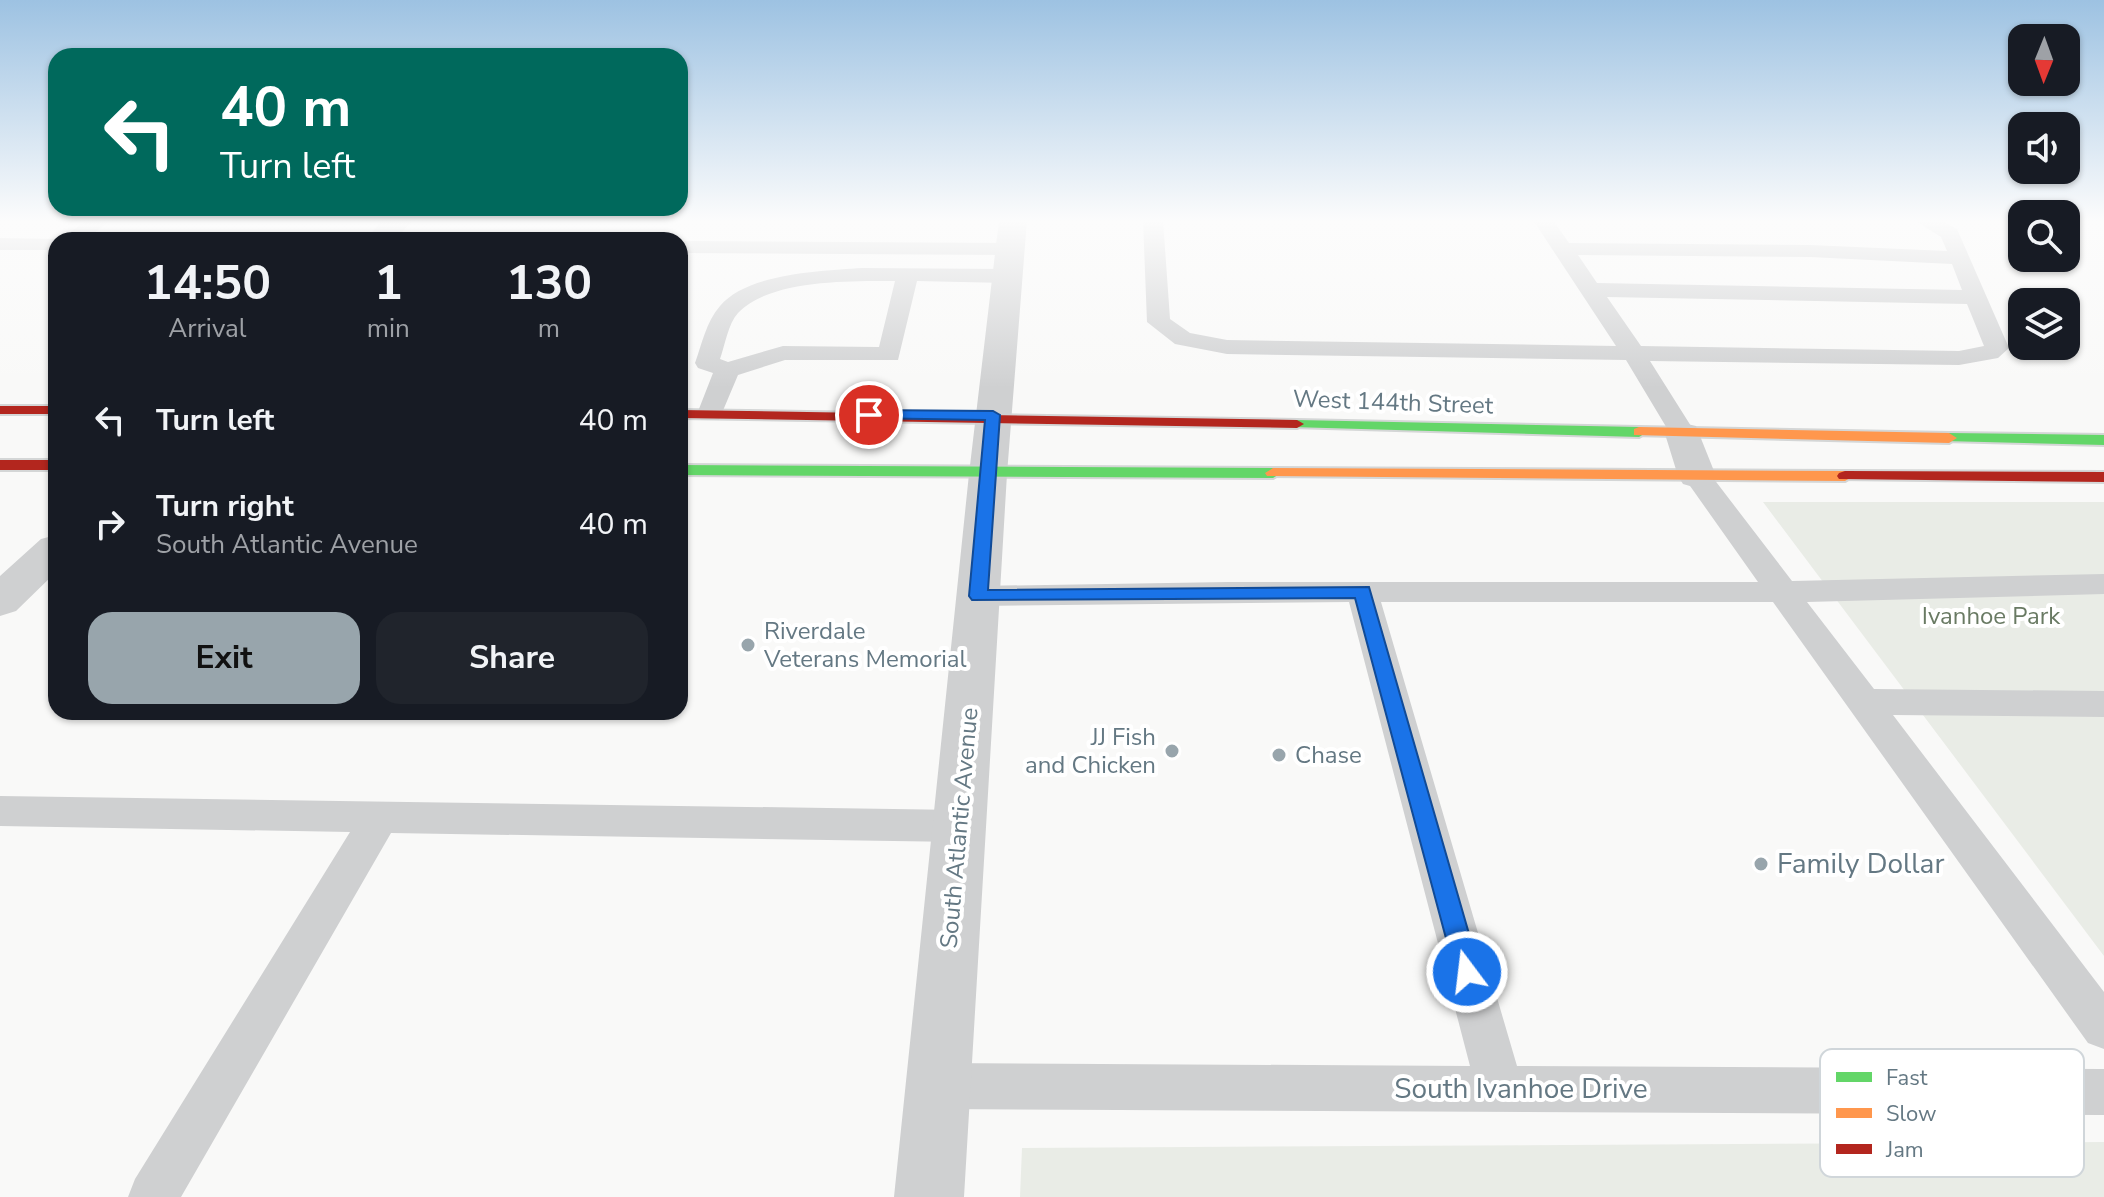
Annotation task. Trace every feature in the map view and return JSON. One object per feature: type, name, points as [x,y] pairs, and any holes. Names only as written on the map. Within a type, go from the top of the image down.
[{"type":"street","name":"South Atlantic Avenue","points":[[929,1197],[1007,276]]},
{"type":"street","points":[[0,410],[48,410]]},
{"type":"street","name":"West 144th Street","points":[[688,414],[993,415],[1683,434],[2104,440]]},
{"type":"street","points":[[1683,434],[1697,476]]},
{"type":"street","points":[[0,465],[48,465]]},
{"type":"street","points":[[688,470],[988,474],[1346,472],[2104,477]]},
{"type":"street","points":[[5,591],[48,555]]},
{"type":"lane","points":[[907,276],[889,355],[783,353],[727,370],[707,363],[728,308],[750,293],[812,277],[907,276]]},
{"type":"lane","points":[[1156,276],[1159,322],[1183,339],[1227,347],[1959,358],[1989,353],[1997,348],[1967,276]]},
{"type":"lane","points":[[1582,276],[1683,434]]},
{"type":"lane","points":[[1592,290],[1976,297]]},
{"type":"lane","points":[[710,414],[727,370]]},
{"type":"lane","points":[[1697,476],[2104,1028]]},
{"type":"lane","points":[[978,596],[1783,592],[2104,584]]},
{"type":"lane","points":[[1362,592],[1500,1089]]},
{"type":"lane","points":[[1864,702],[2104,704]]},
{"type":"lane","points":[[0,811],[959,826]]},
{"type":"lane","points":[[153,1197],[379,818]]},
{"type":"lane","name":"South Ivanhoe Drive","points":[[938,1086],[1820,1091]]},
{"type":"lane","name":"South Ivanhoe Drive","points":[[2084,1092],[2104,1092]]},
{"type":"green space","name":"Ivanhoe Park","points":[[1763,502],[2104,502],[2104,956]]},
{"type":"green space","points":[[2084,1142],[2104,1142],[2104,1197],[1020,1197],[1022,1148],[1820,1144],[1820,1177],[2084,1177]]},
{"type":"traffic: fast","points":[[1297,424],[1639,432]]},
{"type":"traffic: fast","points":[[1949,438],[2104,440]]},
{"type":"traffic: fast","points":[[688,470],[1273,473]]},
{"type":"traffic: slow","points":[[1639,432],[1949,438]]},
{"type":"traffic: slow","points":[[1273,473],[1845,476]]},
{"type":"traffic: jam","points":[[0,410],[48,410]]},
{"type":"traffic: jam","points":[[688,414],[1297,424]]},
{"type":"traffic: jam","points":[[0,465],[48,465]]},
{"type":"traffic: jam","points":[[1845,476],[2104,477]]},
{"type":"place","name":"Riverdale Veterans Memorial","points":[[748,645]]},
{"type":"place","name":"JJ Fish and Chicken","points":[[1172,751]]},
{"type":"place","name":"Chase","points":[[1279,755]]},
{"type":"place","name":"Family Dollar","points":[[1761,864]]},
{"type":"route","points":[[869,415],[993,415],[978,596],[1362,592],[1467,972]]}]
